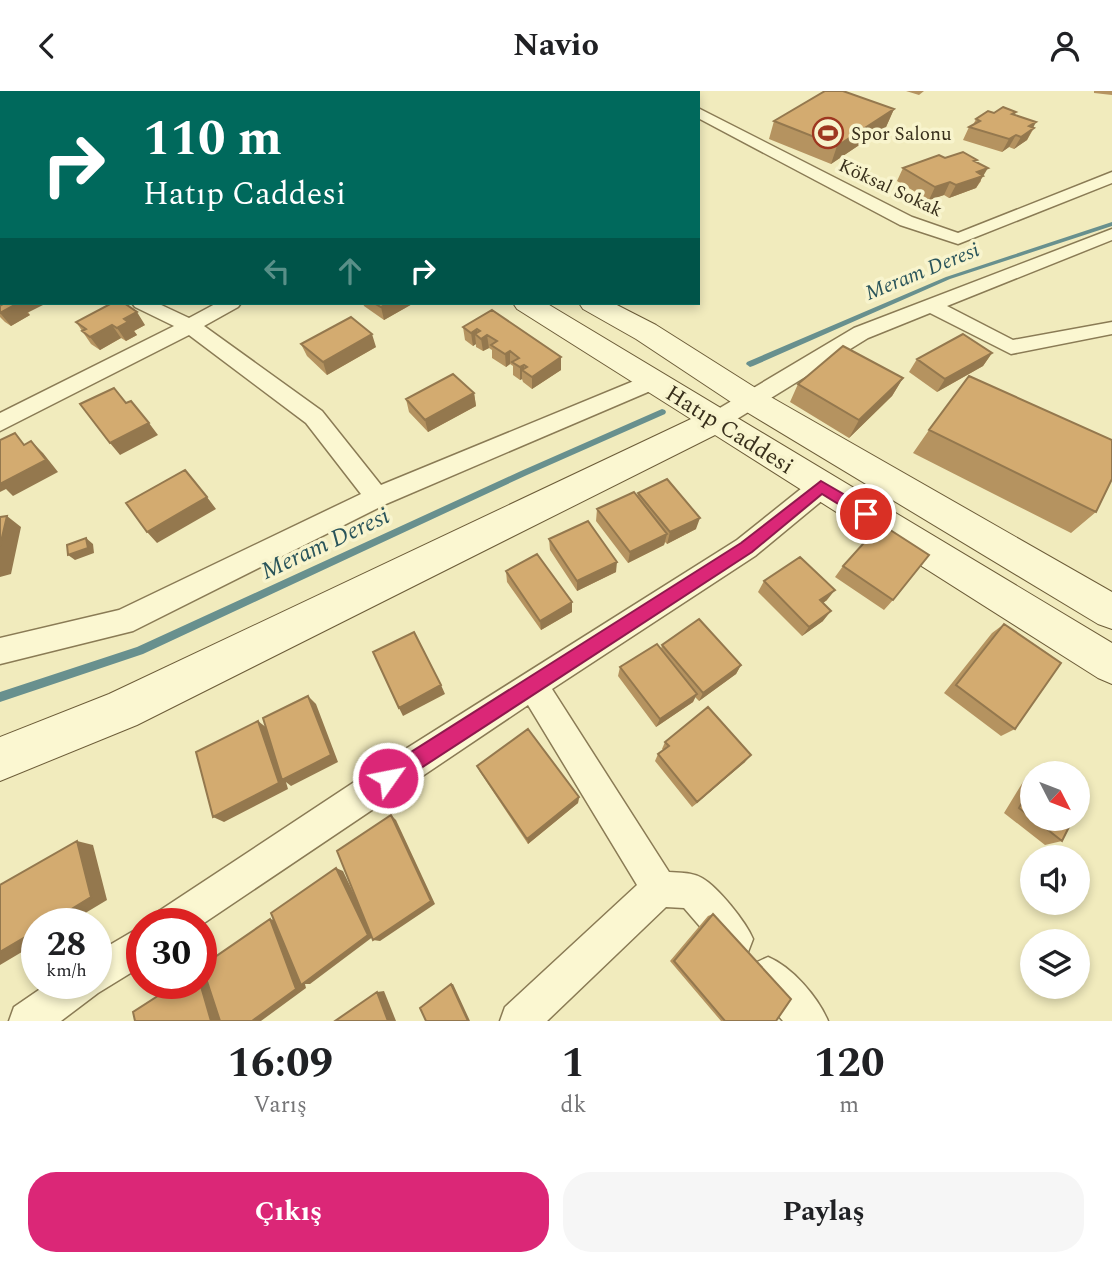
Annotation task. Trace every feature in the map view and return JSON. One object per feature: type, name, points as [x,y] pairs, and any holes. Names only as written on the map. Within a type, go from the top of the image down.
[{"type":"main road","name":"Hatıp Caddesi","points":[[530,305],[1112,665]]},
{"type":"main road","name":"Hatıp Caddesi","points":[[597,305],[646,331],[751,400],[1112,612]]},
{"type":"main road","points":[[0,759],[122,710],[716,421]]},
{"type":"street","name":"Köksal Sokak","points":[[700,113],[906,221],[958,239],[1112,177]]},
{"type":"street","points":[[716,421],[861,333],[1112,234]]},
{"type":"street","points":[[146,305],[190,326],[314,417],[377,497]]},
{"type":"street","points":[[0,423],[145,351],[227,305]]},
{"type":"street","points":[[930,305],[1011,347],[1112,328]]},
{"type":"street","points":[[0,651],[122,622],[377,497],[654,381]]},
{"type":"street","points":[[196,908],[388,778],[746,548],[821,487]]},
{"type":"street","points":[[533,686],[659,888]]},
{"type":"street","points":[[519,1021],[659,888],[692,891],[809,1021]]},
{"type":"street","points":[[27,1021],[59,999]]},
{"type":"building","points":[[825,91],[843,91],[894,109],[837,146],[774,121]]},
{"type":"building","points":[[1003,107],[1016,112],[1012,114],[1036,122],[1029,126],[1034,128],[1021,137],[1016,135],[1009,139],[969,127],[980,121],[976,119],[988,111],[994,113]]},
{"type":"building","points":[[963,152],[988,168],[977,172],[983,176],[956,185],[950,182],[935,187],[903,168],[939,155],[945,158]]},
{"type":"building","points":[[2,305],[14,305],[0,313]]},
{"type":"building","points":[[108,305],[127,305],[137,312],[124,319],[128,322],[117,328],[112,325],[90,337],[82,331],[86,329],[76,322]]},
{"type":"building","points":[[492,310],[561,357],[532,377],[522,370],[527,367],[520,367],[512,362],[519,358],[510,351],[505,354],[491,345],[497,341],[487,335],[481,339],[475,334],[480,331],[477,329],[471,333],[463,327]]},
{"type":"building","points":[[351,317],[372,334],[323,362],[301,344]]},
{"type":"building","points":[[963,334],[992,353],[945,379],[917,359]]},
{"type":"building","points":[[843,346],[903,378],[859,420],[798,384]]},
{"type":"building","points":[[453,374],[474,393],[425,420],[406,399]]},
{"type":"building","points":[[969,376],[1112,440],[1112,479],[1096,512],[929,430]]},
{"type":"building","points":[[114,388],[126,403],[131,401],[149,423],[110,443],[80,404]]},
{"type":"building","points":[[15,433],[24,445],[31,441],[46,460],[0,484],[0,440]]},
{"type":"building","points":[[185,470],[207,497],[147,532],[126,503]]},
{"type":"building","points":[[667,479],[700,518],[670,532],[638,493]]},
{"type":"building","points":[[634,492],[667,534],[630,552],[597,509]]},
{"type":"building","points":[[7,516],[0,546],[0,517]]},
{"type":"building","points":[[588,521],[617,562],[577,581],[549,539]]},
{"type":"building","points":[[881,524],[929,555],[893,600],[843,566]]},
{"type":"building","points":[[86,538],[88,548],[68,555],[67,545]]},
{"type":"building","points":[[537,554],[572,602],[540,621],[506,571]]},
{"type":"building","points":[[800,557],[835,590],[820,600],[831,611],[809,627],[764,581]]},
{"type":"building","points":[[699,619],[741,665],[703,693],[662,645]]},
{"type":"building","points":[[1004,624],[1061,663],[1015,729],[956,685]]},
{"type":"building","points":[[414,632],[441,685],[399,708],[373,652]]},
{"type":"building","points":[[657,644],[697,694],[660,719],[620,667]]},
{"type":"building","points":[[308,696],[331,755],[282,780],[263,718]]},
{"type":"building","points":[[708,707],[751,755],[697,802],[658,754],[669,746],[665,742]]},
{"type":"building","points":[[258,721],[279,783],[213,817],[196,752]]},
{"type":"building","points":[[528,729],[579,797],[527,839],[477,766]]},
{"type":"building","points":[[391,815],[431,901],[373,940],[337,851]]},
{"type":"building","points":[[1049,831],[1067,831],[1062,841]]},
{"type":"building","points":[[77,841],[91,897],[73,908],[21,908],[21,940],[0,952],[0,885]]},
{"type":"building","points":[[336,868],[368,935],[301,985],[271,913]]},
{"type":"building","points":[[713,914],[791,999],[776,1021],[725,1021],[674,961]]},
{"type":"building","points":[[270,919],[296,989],[252,1021],[220,1021],[213,999],[217,999],[217,956]]},
{"type":"building","points":[[451,984],[468,1021],[426,1021],[420,1008]]},
{"type":"building","points":[[377,992],[388,1021],[335,1021]]},
{"type":"building","points":[[153,999],[205,999],[211,1021],[135,1021],[133,1012]]},
{"type":"waterway","name":"Meram Deresi","points":[[750,364],[948,278],[1112,224]]},
{"type":"waterway","name":"Meram Deresi","points":[[0,697],[139,651],[662,412]]},
{"type":"place","name":"Spor Salonu","points":[[828,133]]},
{"type":"route","points":[[388,778],[746,548],[821,487],[866,514]]}]
